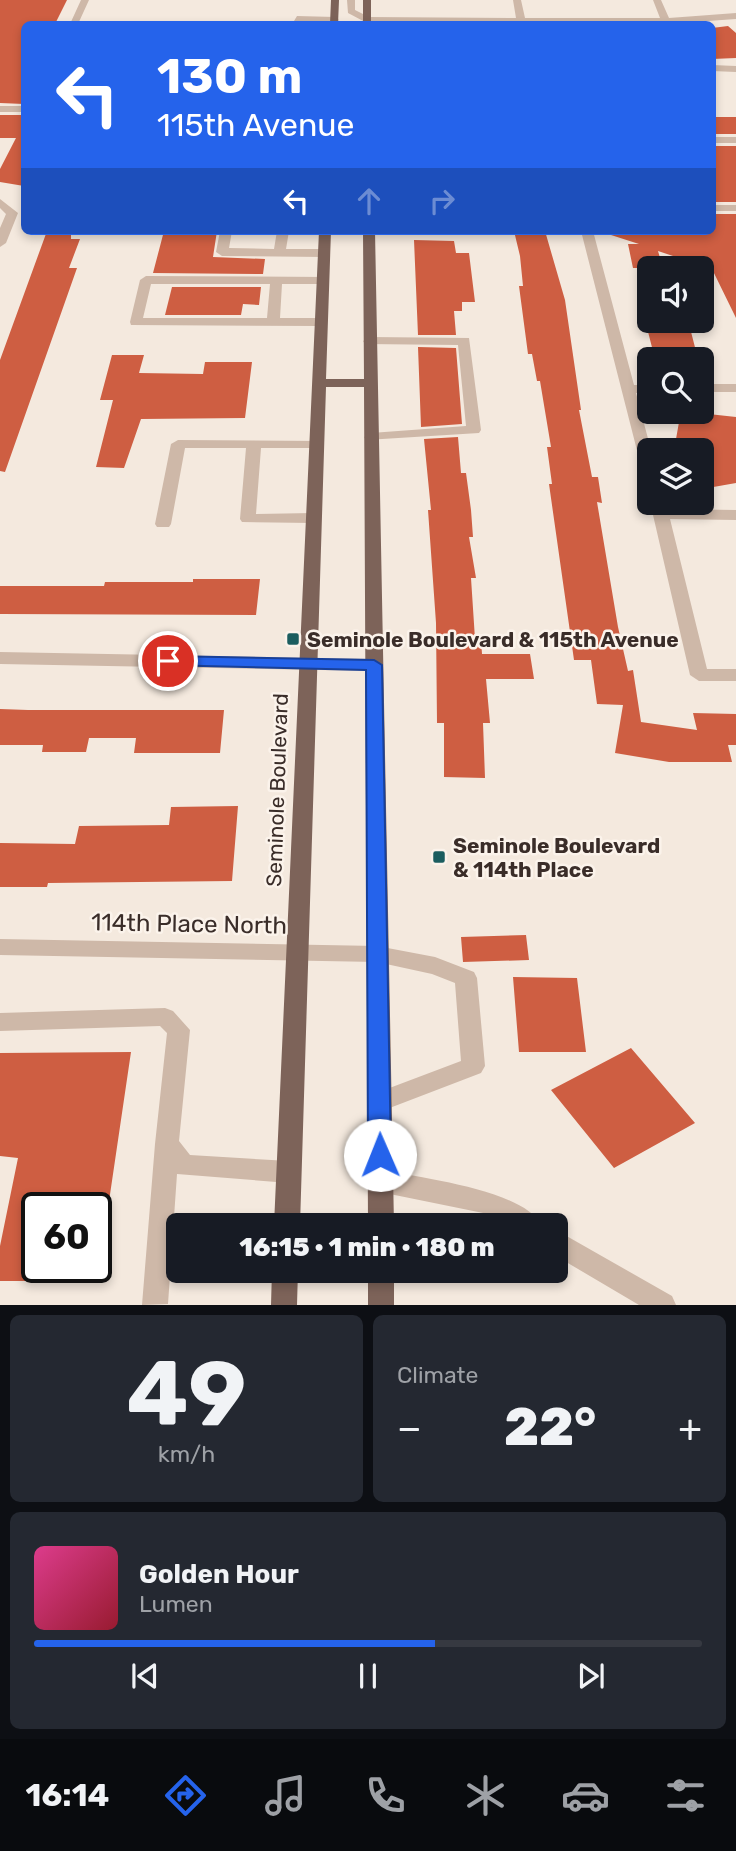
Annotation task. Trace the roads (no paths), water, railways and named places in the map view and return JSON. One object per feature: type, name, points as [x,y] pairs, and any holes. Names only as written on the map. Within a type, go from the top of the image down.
[{"type":"main road","points":[[335,0],[335,21]]},
{"type":"main road","points":[[367,0],[367,21]]},
{"type":"main road","name":"Seminole Boulevard","points":[[287,1213],[325,235]]},
{"type":"main road","points":[[369,235],[381,1213]]},
{"type":"main road","points":[[318,383],[371,383]]},
{"type":"main road","points":[[284,1305],[285,1283]]},
{"type":"main road","points":[[381,1283],[382,1305]]},
{"type":"street","points":[[75,21],[85,0]]},
{"type":"street","points":[[351,0],[351,11],[366,21]]},
{"type":"street","points":[[517,0],[521,20]]},
{"type":"street","points":[[657,0],[666,21],[736,16]]},
{"type":"street","points":[[297,19],[322,21]]},
{"type":"street","points":[[479,21],[570,21]]},
{"type":"street","points":[[716,68],[736,69]]},
{"type":"street","points":[[0,108],[21,109]]},
{"type":"street","points":[[716,140],[736,140]]},
{"type":"street","points":[[0,202],[12,213],[0,243]]},
{"type":"street","points":[[716,208],[736,208]]},
{"type":"street","points":[[225,235],[222,252],[324,253]]},
{"type":"street","points":[[279,253],[282,235]]},
{"type":"street","points":[[588,235],[640,438]]},
{"type":"street","points":[[321,322],[136,322],[146,280],[323,280]]},
{"type":"street","points":[[273,322],[276,280]]},
{"type":"street","points":[[370,341],[464,341],[474,430],[371,437]]},
{"type":"street","points":[[714,388],[736,388]]},
{"type":"street","points":[[627,389],[637,389]]},
{"type":"street","points":[[163,524],[178,444],[316,444]]},
{"type":"street","points":[[254,444],[248,519],[313,518]]},
{"type":"street","points":[[714,513],[736,515]]},
{"type":"street","points":[[662,515],[699,675],[736,675]]},
{"type":"street","points":[[0,658],[374,665]]},
{"type":"street","name":"114th Place North","points":[[0,947],[377,954],[435,966],[466,978],[473,1066],[379,1102]]},
{"type":"street","points":[[0,1022],[165,1017],[179,1030],[155,1304]]},
{"type":"street","points":[[167,1144],[184,1166],[289,1172]]},
{"type":"street","points":[[380,1181],[493,1204],[508,1213]]},
{"type":"street","points":[[568,1249],[663,1305]]},
{"type":"place","name":"Seminole Boulevard & 115th Avenue","points":[[293,639]]},
{"type":"place","name":"Seminole Boulevard & 114th Place","points":[[439,857]]}]
